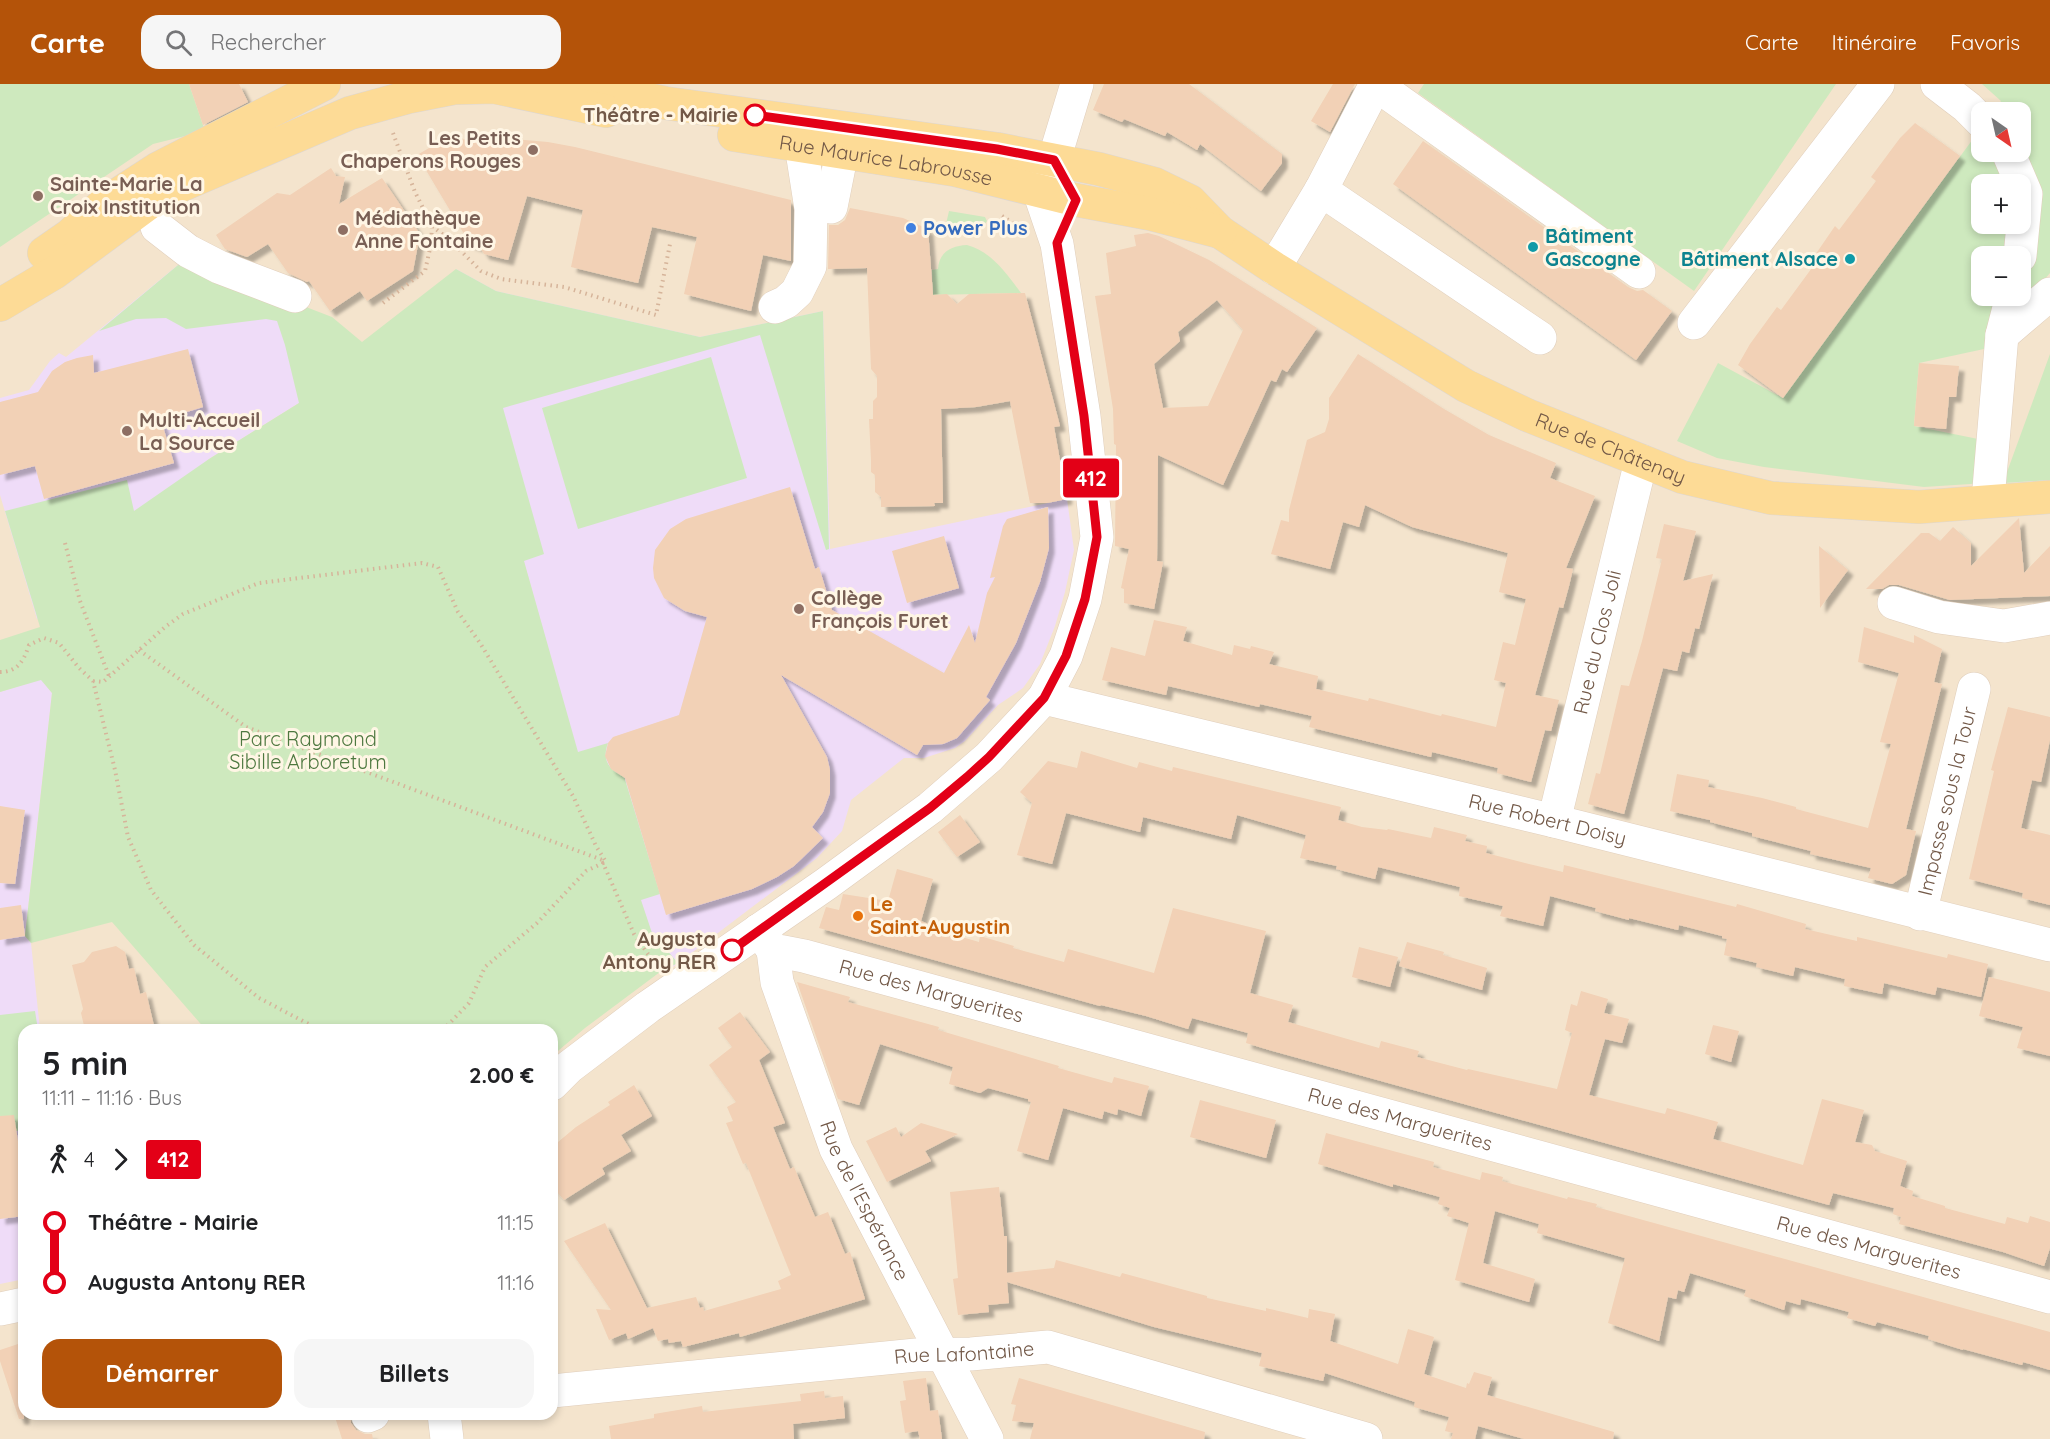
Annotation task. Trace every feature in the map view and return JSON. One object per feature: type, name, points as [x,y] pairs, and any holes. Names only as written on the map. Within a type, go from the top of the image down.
[{"type":"main road","points":[[0,280],[70,235],[105,202],[138,180],[324,84]]},
{"type":"main road","name":"Rue Maurice Labrousse","points":[[576,84],[665,103],[997,149],[1054,160]]},
{"type":"main road","name":"Rue Maurice Labrousse","points":[[0,305],[54,273],[161,194],[355,98],[408,97],[454,88],[494,87],[661,123],[955,170],[1039,191]]},
{"type":"main road","name":"Rue de Châtenay","points":[[1054,160],[1155,184],[1190,201],[1220,232],[1274,268],[1466,386],[1527,415],[1682,477],[1771,498],[1919,507],[2050,497]]},
{"type":"main road","name":"Rue de Châtenay","points":[[1039,191],[1151,214],[1220,232]]},
{"type":"street","points":[[558,1079],[591,1050],[677,987],[766,940],[930,808],[989,757],[1044,698],[1066,656],[1085,599],[1097,537],[1084,416],[1057,243],[1039,191],[1054,160],[1077,84]]},
{"type":"street","points":[[1274,268],[1321,190],[1376,84],[1639,272]]},
{"type":"street","points":[[1694,323],[1878,84]]},
{"type":"street","points":[[1937,84],[1971,111]]},
{"type":"street","points":[[775,308],[797,292],[810,266],[811,209],[801,146]]},
{"type":"street","points":[[831,207],[842,152]]},
{"type":"street","points":[[1054,160],[1076,200],[1057,243]]},
{"type":"street","points":[[2012,162],[2026,194],[2021,246]]},
{"type":"street","points":[[1321,190],[1540,338]]},
{"type":"street","points":[[157,227],[188,251],[219,267],[295,296]]},
{"type":"street","points":[[2002,335],[2050,294]]},
{"type":"street","points":[[1988,500],[2002,335],[2009,306]]},
{"type":"street","name":"Rue du Clos Joli","points":[[1554,821],[1641,461]]},
{"type":"street","points":[[1894,603],[1939,617],[2004,626],[2050,618]]},
{"type":"street","name":"Impasse sous la Tour","points":[[1920,914],[1974,689]]},
{"type":"street","name":"Rue Robert Doisy","points":[[1044,698],[1554,821],[2050,945]]},
{"type":"street","name":"Rue des Marguerites","points":[[766,940],[804,956],[2050,1297]]},
{"type":"street","name":"Rue de l'Espérance","points":[[766,940],[777,982],[836,1149],[987,1439]]},
{"type":"street","points":[[0,1309],[18,1305]]},
{"type":"street","name":"Rue Lafontaine","points":[[558,1389],[904,1356],[970,1354],[1048,1347],[1294,1429],[1366,1439]]},
{"type":"street","points":[[445,1420],[447,1439]]},
{"type":"path","points":[[392,131],[415,192],[432,226],[451,241],[481,271],[501,279],[564,288],[656,315],[670,244]]},
{"type":"path","points":[[998,214],[1018,227]]},
{"type":"path","points":[[383,303],[425,271],[432,226]]},
{"type":"path","points":[[65,543],[80,601],[109,676]]},
{"type":"path","points":[[93,681],[103,682],[183,614],[259,583],[422,563],[438,567],[458,612],[480,643],[573,796],[634,934],[660,972],[669,975],[677,987]]},
{"type":"path","points":[[0,672],[17,668],[24,661],[29,645],[44,638],[59,643],[93,681],[115,770],[128,837],[151,890],[194,945],[259,998],[309,1024]]},
{"type":"path","points":[[139,650],[246,727],[604,862]]},
{"type":"path","points":[[449,1024],[469,1004],[485,967],[537,923],[586,871],[604,862]]},
{"type":"shaded area","points":[[0,84],[2050,84],[2050,1439],[0,1439]]},
{"type":"shaded area","name":"Multi-Accueil La Source","points":[[184,260],[293,302],[299,403],[209,459],[37,619],[0,495],[0,398],[29,390],[50,361],[59,353],[66,357]]},
{"type":"shaded area","name":"Collège François Furet","points":[[456,269],[496,291],[700,337],[823,311],[830,549],[1067,499],[1074,550],[1065,592],[1040,664],[1023,688],[998,705],[965,741],[955,748],[924,758],[904,758],[851,800],[842,831],[817,858],[673,967],[647,937],[591,801],[498,469]]},
{"type":"shaded area","points":[[41,679],[52,693],[25,936],[31,943],[39,1024],[18,1024],[18,1280],[0,1284],[0,692]]},
{"type":"green space","name":"Sainte-Marie La Croix Institution","points":[[0,84],[189,84],[205,131],[153,144],[0,247]]},
{"type":"green space","points":[[1424,84],[1836,84],[1694,291],[1418,93]]},
{"type":"green space","points":[[1982,84],[2050,84],[2050,273],[2031,295],[2031,246],[1971,246],[1971,306],[2021,306],[1984,349],[1919,363],[1914,426],[1988,441],[1986,483],[1924,487],[1764,467],[1717,458],[1677,441],[1718,363],[1783,398],[1971,142],[1971,162],[2031,162],[2031,102],[2000,102]]},
{"type":"green space","points":[[949,211],[985,217],[987,221],[978,233],[946,224]]},
{"type":"green space","points":[[967,245],[991,258],[1021,293],[933,295],[932,270],[938,269],[943,254],[947,251]]},
{"type":"green space","name":"Parc Raymond Sibille Arboretum","points":[[184,260],[332,317],[362,342],[456,269],[496,291],[700,337],[823,311],[829,549],[826,550],[760,335],[503,408],[544,554],[524,561],[578,752],[608,743],[606,759],[614,771],[624,776],[660,894],[641,900],[652,933],[678,963],[660,972],[558,1051],[558,1024],[201,1024],[112,922],[31,943],[25,936],[52,693],[41,680],[0,692],[0,640],[40,627],[5,511],[127,480],[134,511],[209,459],[299,403],[277,321],[266,319],[186,329],[166,318],[136,319],[99,331]]},
{"type":"green space","points":[[2050,354],[2050,480],[2003,483]]},
{"type":"green space","points":[[711,357],[747,478],[578,529],[542,408]]},
{"type":"green space","points":[[35,1011],[37,1024],[18,1024],[18,1131],[0,1133],[0,1015]]},
{"type":"building","points":[[189,84],[239,84],[248,102],[203,125]]},
{"type":"building","points":[[1104,84],[1189,84],[1282,154],[1282,163],[1261,191],[1200,144],[1197,150],[1167,132],[1165,136],[1124,119],[1122,122],[1093,110]]},
{"type":"building","points":[[1333,84],[1355,84],[1330,132],[1311,121]]},
{"type":"building","name":"Bâtiment Alsace","points":[[1915,123],[1960,156],[1783,398],[1738,365],[1777,307],[1781,310],[1817,261],[1813,258],[1835,226],[1839,230],[1876,181],[1871,177],[1900,138]]},
{"type":"building","points":[[502,138],[575,147],[791,200],[791,261],[763,255],[751,311],[684,294],[697,237],[652,227],[638,283],[571,267],[583,210],[527,196],[508,260],[484,254],[480,247],[470,244],[417,155],[443,140]]},
{"type":"building","name":"Bâtiment Gascogne","points":[[1423,141],[1628,287],[1637,291],[1643,290],[1672,311],[1636,360],[1393,184]]},
{"type":"building","points":[[331,168],[336,176],[345,177],[339,204],[382,178],[420,234],[413,271],[367,301],[360,291],[330,311],[309,281],[288,273],[268,244],[247,257],[225,249],[216,235],[277,193],[290,195]]},
{"type":"building","points":[[850,208],[903,218],[928,229],[933,295],[947,294],[957,304],[969,294],[1025,293],[1060,426],[1054,427],[1067,499],[1047,503],[1030,503],[1010,401],[976,407],[941,409],[943,503],[934,503],[935,506],[881,507],[881,497],[875,492],[875,475],[871,472],[869,419],[873,419],[873,401],[877,397],[877,376],[871,369],[867,268],[828,269],[829,225],[838,225],[845,220]]},
{"type":"building","points":[[1148,233],[1159,236],[1209,260],[1317,328],[1287,372],[1282,369],[1276,382],[1271,380],[1223,485],[1158,455],[1157,561],[1163,562],[1154,609],[1124,603],[1124,589],[1121,588],[1129,549],[1115,546],[1116,445],[1114,444],[1113,409],[1095,296],[1111,294],[1106,253],[1136,246],[1134,235]],"holes":[[[1217,300],[1243,330],[1208,406],[1163,408],[1154,364],[1180,341],[1178,332]]]},
{"type":"building","points":[[188,349],[203,407],[161,420],[174,463],[44,499],[35,466],[0,475],[0,402],[38,392],[52,371],[65,362],[77,358],[93,355],[94,373]]},
{"type":"building","points":[[1358,354],[1489,435],[1556,463],[1550,478],[1595,496],[1566,568],[1573,569],[1569,586],[1563,608],[1559,607],[1535,695],[1559,700],[1551,731],[1545,730],[1531,782],[1497,773],[1498,768],[1432,752],[1431,757],[1309,727],[1312,716],[1260,704],[1259,707],[1168,686],[1166,695],[1102,680],[1111,647],[1145,656],[1154,620],[1187,627],[1183,641],[1232,655],[1234,645],[1250,649],[1251,646],[1274,652],[1269,664],[1318,676],[1316,689],[1368,701],[1369,698],[1496,727],[1506,683],[1494,680],[1503,642],[1515,645],[1526,599],[1499,592],[1508,553],[1412,527],[1365,505],[1359,527],[1343,522],[1330,569],[1271,554],[1281,520],[1289,522],[1289,510],[1307,440],[1325,432],[1329,419],[1329,398]]},
{"type":"building","points":[[1919,363],[1959,366],[1956,397],[1949,397],[1946,429],[1914,426]]},
{"type":"building","points":[[790,487],[815,569],[819,567],[832,610],[944,673],[969,625],[975,643],[987,593],[995,577],[990,578],[1003,526],[1007,519],[1048,507],[1049,548],[1040,582],[1016,643],[986,697],[990,700],[957,738],[943,744],[923,745],[917,755],[781,675],[827,757],[830,770],[830,793],[823,812],[812,827],[823,838],[794,866],[777,877],[752,889],[666,915],[625,778],[611,769],[605,756],[608,743],[613,737],[679,715],[707,617],[685,611],[664,598],[654,578],[655,550],[670,529],[686,519]]},
{"type":"building","points":[[2019,518],[2024,573],[2050,546],[2050,596],[1950,600],[1899,585],[1889,585],[1882,589],[1866,589],[1921,533],[1929,533],[1940,541],[1953,527],[1971,543],[1971,566]]},
{"type":"building","points":[[1664,524],[1696,531],[1683,581],[1713,574],[1699,629],[1695,628],[1689,653],[1682,651],[1677,671],[1663,668],[1624,814],[1588,804],[1596,773],[1600,774],[1621,685],[1629,686],[1642,641],[1662,559],[1656,558]]},
{"type":"building","points":[[944,536],[959,588],[907,603],[892,551]]},
{"type":"building","points":[[1819,546],[1848,570],[1820,608]]},
{"type":"building","points":[[1864,627],[1914,643],[1914,635],[1942,649],[1934,682],[1942,684],[1906,829],[1916,831],[1906,875],[1892,884],[1868,878],[1871,868],[1810,854],[1811,851],[1752,836],[1752,833],[1710,822],[1710,820],[1670,811],[1677,774],[1709,780],[1708,787],[1762,798],[1868,828],[1891,744],[1880,742],[1899,673],[1858,662]]},
{"type":"building","points":[[2008,707],[2050,717],[2050,740],[2041,782],[2032,780],[2021,828],[2050,835],[2050,905],[2022,898],[2023,893],[1969,879],[1994,771],[1991,770]]},
{"type":"building","points":[[1081,751],[1137,768],[1139,762],[1172,771],[1173,767],[1341,807],[1338,820],[1362,827],[1388,829],[1431,838],[1434,827],[1467,835],[1465,841],[1487,846],[1486,853],[1529,864],[1563,872],[1564,865],[1736,907],[1737,904],[1806,924],[1805,929],[1857,941],[1857,937],[1947,958],[1948,954],[1988,964],[1981,997],[1937,987],[1935,995],[1884,983],[1882,994],[1844,986],[1845,979],[1795,967],[1793,976],[1756,967],[1757,963],[1724,955],[1727,939],[1722,936],[1679,925],[1678,930],[1629,918],[1629,920],[1595,911],[1596,908],[1550,896],[1543,926],[1500,916],[1503,906],[1459,896],[1460,887],[1378,867],[1375,879],[1336,869],[1337,866],[1300,858],[1306,835],[1237,815],[1231,839],[1143,817],[1140,832],[1066,813],[1052,864],[1017,855],[1032,803],[1020,792],[1048,761],[1077,768]]},
{"type":"building","points":[[0,806],[25,810],[15,884],[0,883]]},
{"type":"building","points":[[960,815],[980,842],[957,857],[938,832]]},
{"type":"building","points":[[897,869],[933,879],[921,921],[979,942],[980,936],[1064,962],[1068,949],[1154,973],[1173,908],[1266,931],[1250,993],[1293,1005],[1288,1022],[1379,1048],[1381,1041],[1419,1051],[1417,1057],[1557,1089],[1572,1033],[1565,1030],[1571,1004],[1577,1006],[1581,991],[1608,999],[1604,1013],[1629,1019],[1622,1043],[1605,1039],[1589,1095],[1665,1114],[1667,1108],[1718,1122],[1713,1139],[1803,1165],[1822,1099],[1864,1110],[1855,1142],[1872,1145],[1875,1151],[1907,1161],[1900,1186],[1913,1191],[1912,1196],[1945,1206],[1945,1208],[2005,1224],[2007,1217],[2028,1223],[2030,1216],[2050,1222],[2050,1248],[2044,1266],[2003,1252],[1899,1224],[1901,1217],[1893,1214],[1894,1208],[1833,1193],[1829,1205],[1269,1050],[1246,1043],[1248,1033],[1192,1018],[1188,1029],[819,928],[826,907],[839,910],[843,894],[888,901]]},
{"type":"building","points":[[21,905],[25,936],[0,940],[0,908]]},
{"type":"building","points":[[1407,942],[1444,952],[1443,955],[1487,968],[1482,990],[1399,966]]},
{"type":"building","points":[[116,946],[125,952],[129,969],[134,968],[140,994],[146,992],[154,1024],[84,1024],[81,1013],[83,1009],[72,965],[84,962],[92,952]]},
{"type":"building","points":[[1359,947],[1398,957],[1390,987],[1352,977]]},
{"type":"building","points":[[1989,977],[2050,992],[2050,1056],[2017,1048],[2023,1027],[1979,1016]]},
{"type":"building","points":[[797,982],[850,997],[848,1002],[939,1027],[938,1030],[1059,1066],[1058,1068],[1112,1083],[1114,1077],[1149,1086],[1141,1116],[1118,1109],[1117,1115],[1104,1111],[1102,1119],[1063,1108],[1048,1160],[1017,1151],[1031,1102],[1028,1099],[988,1088],[980,1093],[949,1084],[953,1067],[880,1044],[859,1105],[838,1099]]},
{"type":"building","points":[[740,1012],[770,1052],[759,1060],[785,1123],[773,1127],[790,1169],[794,1167],[815,1217],[828,1212],[845,1254],[850,1252],[865,1299],[740,1337],[739,1333],[683,1347],[681,1341],[669,1343],[668,1339],[658,1341],[653,1328],[628,1339],[626,1333],[609,1340],[596,1309],[611,1310],[564,1241],[605,1223],[647,1308],[696,1297],[700,1308],[703,1307],[704,1311],[781,1289],[778,1281],[791,1275],[746,1163],[743,1164],[726,1123],[733,1121],[727,1107],[736,1102],[709,1065],[732,1047],[718,1028]]},
{"type":"building","points":[[1713,1025],[1739,1031],[1731,1062],[1705,1054]]},
{"type":"building","points":[[634,1085],[652,1116],[621,1135],[631,1151],[602,1168],[605,1174],[564,1200],[558,1193],[558,1142],[610,1105],[608,1102]]},
{"type":"building","points":[[1200,1100],[1276,1120],[1266,1158],[1190,1137]]},
{"type":"building","points":[[14,1115],[18,1141],[18,1217],[0,1219],[0,1116]]},
{"type":"building","points":[[921,1123],[958,1134],[925,1151],[931,1161],[887,1182],[866,1141],[896,1127],[901,1137]]},
{"type":"building","points":[[1326,1133],[1434,1162],[1433,1167],[1480,1180],[1482,1172],[1503,1177],[1502,1181],[1567,1199],[1568,1197],[1597,1204],[1596,1207],[2050,1332],[2050,1370],[1963,1350],[1928,1339],[1929,1336],[1877,1322],[1875,1326],[1847,1318],[1849,1312],[1801,1299],[1800,1305],[1786,1301],[1784,1310],[1744,1296],[1746,1290],[1690,1273],[1684,1292],[1678,1290],[1676,1299],[1668,1297],[1659,1341],[1608,1323],[1625,1258],[1537,1233],[1539,1224],[1495,1211],[1483,1263],[1535,1279],[1529,1302],[1455,1280],[1469,1223],[1447,1216],[1450,1208],[1438,1204],[1440,1197],[1393,1184],[1393,1187],[1318,1164]]},
{"type":"building","points":[[999,1187],[1004,1236],[1007,1236],[1007,1273],[1054,1268],[1056,1260],[1120,1277],[1122,1273],[1207,1296],[1207,1298],[1266,1311],[1266,1308],[1308,1318],[1309,1309],[1335,1314],[1330,1341],[1398,1364],[1408,1329],[1434,1337],[1424,1374],[1466,1388],[1474,1372],[1492,1377],[1487,1395],[1614,1432],[1613,1439],[1524,1439],[1478,1426],[1475,1439],[1451,1439],[1453,1433],[1445,1431],[1449,1417],[1414,1407],[1415,1402],[1325,1373],[1323,1381],[1259,1366],[1262,1353],[1154,1327],[1007,1282],[1009,1303],[988,1305],[989,1312],[958,1315],[953,1279],[958,1278],[950,1192]]},
{"type":"building","points":[[18,1344],[18,1416],[0,1361],[0,1350]]},
{"type":"building","points":[[926,1378],[930,1411],[938,1410],[942,1439],[920,1439],[918,1431],[905,1433],[900,1401],[906,1400],[903,1381]]},
{"type":"building","points":[[1019,1378],[1205,1432],[1204,1439],[1030,1439],[1034,1423],[1012,1421],[1016,1405],[1011,1404]]},
{"type":"building","points":[[824,1391],[825,1398],[843,1396],[845,1418],[793,1424],[794,1439],[611,1439],[609,1426],[654,1418],[654,1414],[702,1406],[703,1412],[801,1401],[800,1394]]},
{"type":"building","points":[[336,1420],[351,1420],[356,1430],[372,1434],[373,1439],[342,1439]]},
{"type":"bus line","name":"412","points":[[732,950],[930,808],[989,757],[1044,698],[1066,656],[1085,599],[1097,537],[1084,416],[1057,243],[1076,200],[1054,160],[997,149],[755,115]]},
{"type":"place","name":"Théâtre - Mairie","points":[[755,115]]},
{"type":"place","name":"Les Petits Chaperons Rouges","points":[[533,150]]},
{"type":"place","name":"Sainte-Marie La Croix Institution","points":[[38,196]]},
{"type":"place","name":"Power Plus","points":[[911,228]]},
{"type":"place","name":"Médiathèque Anne Fontaine","points":[[343,230]]},
{"type":"place","name":"Bâtiment Gascogne","points":[[1533,247]]},
{"type":"place","name":"Bâtiment Alsace","points":[[1850,259]]},
{"type":"place","name":"Multi-Accueil La Source","points":[[127,431]]},
{"type":"place","name":"Collège François Furet","points":[[799,609]]},
{"type":"place","name":"Le Saint-Augustin","points":[[858,916]]},
{"type":"place","name":"Augusta Antony RER","points":[[732,950]]}]
